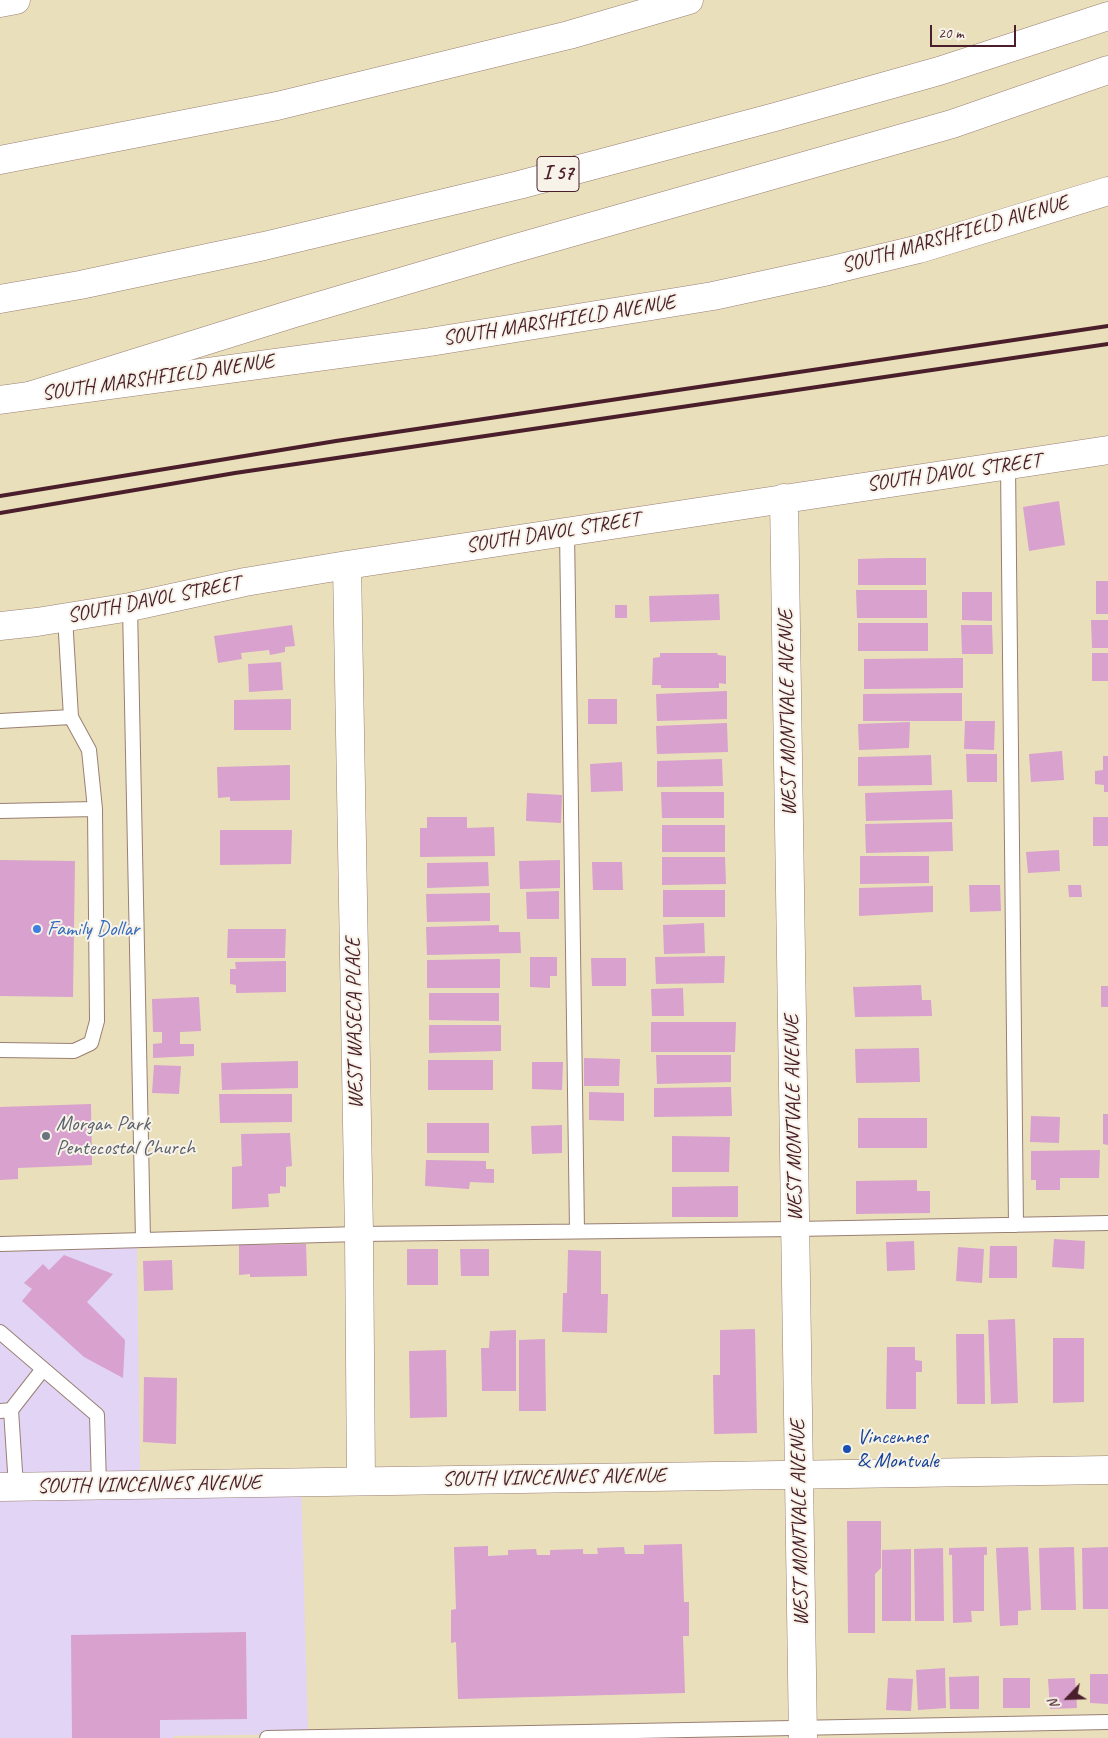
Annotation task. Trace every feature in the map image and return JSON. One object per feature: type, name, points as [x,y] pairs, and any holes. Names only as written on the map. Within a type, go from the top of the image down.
[{"type":"main road","points":[[0,3],[16,0]]},
{"type":"main road","points":[[0,160],[277,106],[569,35],[689,0]]},
{"type":"main road","name":"I 57","points":[[0,299],[80,285],[254,248],[519,185],[775,118],[939,71],[1108,16]]},
{"type":"main road","points":[[32,395],[304,310],[952,124],[1108,70]]},
{"type":"main road","name":"SOUTH MARSHFIELD AVENUE","points":[[0,400],[430,342],[713,296],[919,249],[1108,190]]},
{"type":"main road","name":"SOUTH DAVOL STREET","points":[[0,626],[130,607],[246,582],[347,565],[1108,450]]},
{"type":"main road","name":"WEST MONTVALE AVENUE","points":[[784,498],[803,1732]]},
{"type":"main road","name":"WEST WASECA PLACE","points":[[347,565],[359,1234],[361,1481]]},
{"type":"main road","name":"SOUTH VINCENNES AVENUE","points":[[8,1487],[1108,1470]]},
{"type":"lane","points":[[1008,466],[1016,1225]]},
{"type":"lane","points":[[567,531],[577,1231]]},
{"type":"lane","points":[[130,607],[143,1240]]},
{"type":"lane","points":[[0,1050],[74,1051],[91,1043],[97,1022],[95,809],[89,750],[71,717],[65,617]]},
{"type":"lane","points":[[0,721],[71,717]]},
{"type":"lane","points":[[0,811],[95,809]]},
{"type":"lane","points":[[0,1244],[359,1234],[1108,1223]]},
{"type":"lane","points":[[0,1332],[97,1415],[99,1485]]},
{"type":"lane","points":[[8,1487],[5,1410],[43,1369]]},
{"type":"lane","points":[[267,1738],[803,1732],[1108,1722]]},
{"type":"shaded area","points":[[137,1246],[140,1481],[301,1479],[308,1734],[174,1736],[174,1738],[0,1738],[0,1252]]},
{"type":"building","points":[[1059,501],[1065,545],[1029,551],[1023,507]]},
{"type":"building","points":[[926,558],[926,585],[858,585],[858,559]]},
{"type":"building","points":[[1096,581],[1108,581],[1108,614],[1096,614]]},
{"type":"building","points":[[856,590],[927,590],[927,618],[857,618]]},
{"type":"building","points":[[962,592],[992,592],[992,621],[962,620]]},
{"type":"building","points":[[719,594],[720,620],[650,622],[649,596]]},
{"type":"building","points":[[615,605],[627,605],[627,618],[615,618]]},
{"type":"building","points":[[1091,620],[1108,620],[1108,648],[1092,648]]},
{"type":"building","points":[[858,623],[928,623],[928,651],[858,651]]},
{"type":"building","points":[[292,625],[295,646],[285,647],[285,652],[270,655],[269,650],[241,653],[242,659],[218,663],[214,636]]},
{"type":"building","points":[[961,625],[992,625],[993,654],[962,654]]},
{"type":"building","points":[[660,653],[717,653],[718,655],[726,656],[726,684],[719,683],[719,688],[661,688],[661,685],[652,685],[653,658],[660,657]]},
{"type":"building","points":[[1092,653],[1108,653],[1108,681],[1092,681]]},
{"type":"building","points":[[963,658],[963,688],[864,689],[864,659]]},
{"type":"building","points":[[281,662],[283,690],[249,692],[248,664]]},
{"type":"building","points":[[727,691],[727,719],[657,721],[656,694]]},
{"type":"building","points":[[962,693],[962,721],[863,721],[863,694]]},
{"type":"building","points":[[291,699],[291,730],[234,730],[234,700]]},
{"type":"building","points":[[588,699],[617,699],[617,724],[588,724]]},
{"type":"building","points":[[965,721],[995,721],[994,750],[964,749]]},
{"type":"building","points":[[910,722],[909,748],[859,750],[858,724]]},
{"type":"building","points":[[727,723],[728,752],[657,754],[656,726]]},
{"type":"building","points":[[1062,751],[1064,780],[1031,782],[1029,754]]},
{"type":"building","points":[[966,754],[997,754],[997,782],[967,782]]},
{"type":"building","points":[[931,755],[932,785],[858,786],[858,757]]},
{"type":"building","points":[[1103,756],[1108,756],[1108,792],[1104,792],[1104,785],[1095,784],[1095,771],[1103,770]]},
{"type":"building","points":[[722,759],[723,786],[657,787],[657,761]]},
{"type":"building","points":[[622,762],[623,791],[591,792],[590,764]]},
{"type":"building","points":[[290,765],[290,800],[230,801],[230,797],[218,798],[217,767]]},
{"type":"building","points":[[952,790],[953,819],[866,821],[865,793]]},
{"type":"building","points":[[661,792],[724,792],[724,818],[662,818]]},
{"type":"building","points":[[527,793],[562,795],[561,823],[526,821]]},
{"type":"building","points":[[427,817],[467,817],[467,828],[494,827],[495,856],[420,857],[420,828],[427,828]]},
{"type":"building","points":[[1093,817],[1108,817],[1108,846],[1093,846]]},
{"type":"building","points":[[952,822],[953,851],[866,853],[865,824]]},
{"type":"building","points":[[662,825],[725,825],[725,852],[662,852]]},
{"type":"building","points":[[220,830],[292,830],[291,864],[220,865]]},
{"type":"building","points":[[1059,850],[1060,871],[1028,873],[1026,852]]},
{"type":"building","points":[[860,856],[929,856],[929,883],[860,884]]},
{"type":"building","points":[[662,857],[725,857],[726,884],[662,885]]},
{"type":"building","name":"Family Dollar","points":[[0,860],[75,861],[73,997],[0,996]]},
{"type":"building","points":[[560,860],[560,888],[520,889],[519,861]]},
{"type":"building","points":[[488,862],[489,886],[427,888],[427,863]]},
{"type":"building","points":[[592,862],[622,862],[623,890],[593,890]]},
{"type":"building","points":[[969,885],[1000,885],[1001,911],[970,912]]},
{"type":"building","points":[[1068,885],[1081,885],[1082,897],[1069,897]]},
{"type":"building","points":[[933,886],[933,912],[859,916],[859,888]]},
{"type":"building","points":[[663,890],[725,890],[725,917],[663,917]]},
{"type":"building","points":[[559,891],[559,919],[527,919],[526,892]]},
{"type":"building","points":[[490,893],[490,921],[427,922],[426,894]]},
{"type":"building","points":[[704,923],[705,953],[664,954],[663,925]]},
{"type":"building","points":[[499,925],[499,932],[520,932],[521,953],[427,955],[426,927]]},
{"type":"building","points":[[228,929],[286,929],[285,958],[227,958]]},
{"type":"building","points":[[725,956],[724,983],[656,984],[655,957]]},
{"type":"building","points":[[530,957],[557,957],[557,976],[550,976],[550,988],[530,987]]},
{"type":"building","points":[[591,958],[626,958],[626,986],[592,986]]},
{"type":"building","points":[[500,959],[500,988],[427,988],[427,960]]},
{"type":"building","points":[[286,961],[286,992],[236,993],[236,985],[230,984],[230,969],[236,969],[235,962]]},
{"type":"building","points":[[921,985],[922,1000],[931,1000],[932,1016],[855,1017],[853,987]]},
{"type":"building","points":[[1101,986],[1108,986],[1108,1007],[1101,1007]]},
{"type":"building","points":[[683,988],[684,1016],[652,1016],[651,989]]},
{"type":"building","points":[[429,993],[499,993],[499,1021],[429,1020]]},
{"type":"building","points":[[199,997],[201,1031],[180,1032],[180,1044],[194,1044],[194,1056],[153,1058],[153,1044],[162,1043],[162,1032],[153,1032],[152,999]]},
{"type":"building","points":[[651,1022],[736,1022],[735,1052],[651,1052]]},
{"type":"building","points":[[429,1025],[501,1025],[501,1051],[429,1053]]},
{"type":"building","points":[[919,1048],[920,1082],[856,1083],[855,1049]]},
{"type":"building","points":[[656,1055],[731,1055],[731,1082],[657,1084]]},
{"type":"building","points":[[584,1058],[620,1059],[619,1086],[584,1086]]},
{"type":"building","points":[[428,1060],[493,1060],[493,1090],[428,1090]]},
{"type":"building","points":[[298,1061],[298,1088],[222,1090],[221,1063]]},
{"type":"building","points":[[532,1062],[563,1062],[562,1090],[532,1089]]},
{"type":"building","points":[[154,1065],[181,1066],[179,1094],[152,1093]]},
{"type":"building","points":[[731,1087],[732,1116],[654,1117],[654,1088]]},
{"type":"building","points":[[589,1092],[624,1093],[624,1121],[589,1120]]},
{"type":"building","points":[[219,1094],[292,1094],[292,1122],[220,1123]]},
{"type":"building","name":"Morgan Park Pentecostal Church","points":[[91,1104],[92,1165],[18,1168],[18,1179],[0,1180],[0,1107]]},
{"type":"building","points":[[1103,1114],[1108,1114],[1108,1145],[1103,1144]]},
{"type":"building","points":[[1031,1116],[1060,1117],[1059,1143],[1030,1142]]},
{"type":"building","points":[[858,1118],[927,1118],[927,1148],[858,1148]]},
{"type":"building","points":[[427,1123],[489,1123],[489,1153],[427,1153]]},
{"type":"building","points":[[562,1125],[562,1153],[532,1154],[531,1126]]},
{"type":"building","points":[[290,1133],[292,1166],[286,1167],[286,1187],[280,1186],[280,1193],[268,1194],[269,1207],[232,1209],[232,1167],[242,1166],[241,1134]]},
{"type":"building","points":[[672,1136],[730,1137],[729,1172],[672,1172]]},
{"type":"building","points":[[1100,1150],[1099,1178],[1060,1178],[1060,1190],[1036,1190],[1036,1180],[1031,1180],[1031,1151]]},
{"type":"building","points":[[426,1160],[486,1161],[486,1169],[494,1169],[494,1183],[470,1182],[469,1189],[425,1186]]},
{"type":"building","points":[[917,1180],[917,1191],[930,1191],[930,1213],[856,1214],[856,1181]]},
{"type":"building","points":[[738,1186],[738,1217],[672,1217],[672,1187]]},
{"type":"building","points":[[1054,1239],[1085,1241],[1084,1269],[1052,1267]]},
{"type":"building","points":[[914,1241],[915,1270],[887,1271],[886,1242]]},
{"type":"building","points":[[306,1244],[307,1276],[250,1277],[250,1274],[239,1275],[239,1245]]},
{"type":"building","points":[[990,1246],[1017,1246],[1017,1278],[989,1278]]},
{"type":"building","points":[[958,1247],[984,1249],[982,1283],[956,1281]]},
{"type":"building","points":[[407,1249],[438,1249],[438,1285],[407,1285]]},
{"type":"building","points":[[460,1249],[489,1249],[489,1276],[461,1276]]},
{"type":"building","points":[[568,1250],[601,1251],[601,1294],[608,1294],[607,1333],[562,1332],[563,1293],[567,1293]]},
{"type":"building","points":[[64,1255],[113,1274],[87,1302],[125,1340],[123,1378],[84,1357],[22,1301],[32,1289],[24,1283],[43,1264],[49,1270]]},
{"type":"building","points":[[172,1260],[173,1290],[144,1291],[143,1261]]},
{"type":"building","points":[[1015,1319],[1018,1403],[991,1404],[988,1320]]},
{"type":"building","points":[[755,1329],[757,1433],[714,1434],[713,1375],[720,1375],[720,1330]]},
{"type":"building","points":[[516,1330],[516,1391],[482,1391],[481,1348],[489,1348],[490,1331]]},
{"type":"building","points":[[956,1334],[984,1334],[985,1404],[957,1404]]},
{"type":"building","points":[[1053,1338],[1084,1338],[1084,1402],[1053,1403]]},
{"type":"building","points":[[545,1339],[546,1411],[519,1411],[519,1340]]},
{"type":"building","points":[[887,1347],[915,1347],[915,1360],[922,1361],[922,1372],[916,1372],[916,1409],[886,1409]]},
{"type":"building","points":[[446,1350],[447,1417],[410,1418],[409,1351]]},
{"type":"building","points":[[144,1377],[177,1378],[176,1444],[143,1442]]},
{"type":"building","points":[[847,1521],[881,1521],[881,1568],[875,1574],[875,1633],[848,1633]]},
{"type":"building","points":[[682,1544],[684,1602],[689,1602],[689,1636],[683,1636],[685,1693],[458,1699],[456,1642],[451,1643],[451,1610],[456,1609],[454,1547],[488,1546],[488,1556],[508,1555],[508,1550],[536,1549],[537,1555],[550,1555],[550,1550],[583,1549],[583,1554],[598,1554],[597,1548],[624,1547],[625,1554],[644,1554],[644,1545]]},
{"type":"building","points":[[987,1547],[987,1555],[984,1555],[984,1611],[971,1611],[972,1622],[953,1623],[952,1555],[949,1555],[949,1548]]},
{"type":"building","points":[[1028,1547],[1031,1610],[1018,1611],[1018,1625],[1000,1626],[996,1548]]},
{"type":"building","points":[[1074,1547],[1076,1610],[1041,1610],[1039,1548]]},
{"type":"building","points":[[1108,1547],[1108,1609],[1083,1609],[1082,1548]]},
{"type":"building","points":[[943,1548],[944,1621],[915,1621],[914,1549]]},
{"type":"building","points":[[911,1549],[911,1621],[882,1621],[882,1550]]},
{"type":"building","points":[[246,1632],[247,1719],[160,1720],[160,1738],[72,1738],[71,1635]]},
{"type":"building","points":[[945,1668],[946,1708],[918,1710],[916,1670]]},
{"type":"building","points":[[1090,1674],[1108,1674],[1108,1704],[1090,1703]]},
{"type":"building","points":[[979,1676],[979,1709],[950,1709],[949,1677]]},
{"type":"building","points":[[888,1678],[913,1679],[911,1711],[886,1710]]},
{"type":"building","points":[[1003,1678],[1030,1678],[1030,1708],[1003,1708]]},
{"type":"building","points":[[1075,1678],[1077,1708],[1050,1709],[1048,1679]]},
{"type":"railway","points":[[0,496],[336,441],[1108,326]]},
{"type":"railway","points":[[0,513],[235,473],[1108,344]]},
{"type":"place","name":"Family Dollar","points":[[37,929]]},
{"type":"place","name":"Morgan Park Pentecostal Church","points":[[46,1136]]},
{"type":"place","name":"Vincennes & Montvale","points":[[847,1449]]}]
